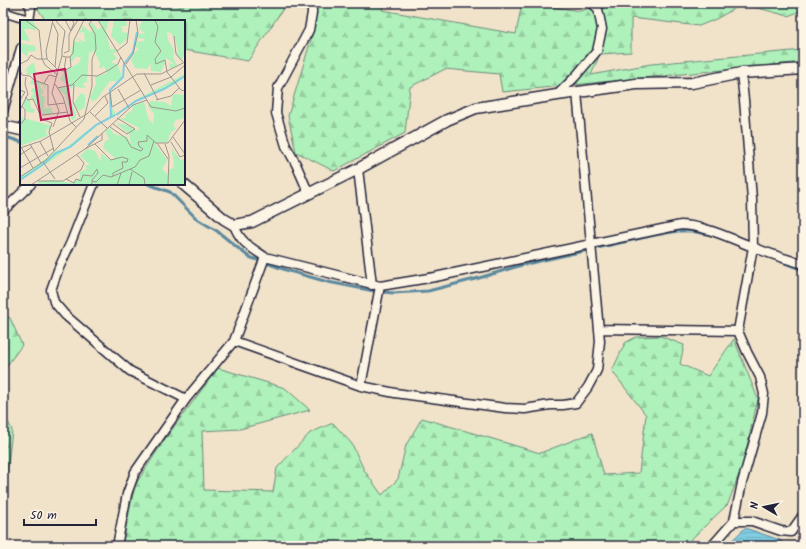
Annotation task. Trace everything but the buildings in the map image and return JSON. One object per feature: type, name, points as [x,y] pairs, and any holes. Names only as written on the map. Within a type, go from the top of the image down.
[{"type":"street","points":[[3,12],[29,20],[31,8],[28,3]]},
{"type":"street","points":[[309,194],[296,164],[286,146],[276,113],[278,88],[309,30],[312,3]]},
{"type":"street","points":[[557,95],[575,77],[597,51],[602,29],[598,10],[592,3]]},
{"type":"street","points":[[3,111],[20,52]]},
{"type":"street","points":[[234,225],[252,222],[358,169],[447,120],[476,108],[636,84],[692,82],[741,73],[803,69]]},
{"type":"street","points":[[712,546],[734,521],[742,483],[762,413],[764,394],[760,377],[746,352],[738,331],[753,248],[752,199],[741,73]]},
{"type":"street","points":[[234,341],[361,386],[395,393],[506,408],[525,409],[576,403],[588,387],[597,370],[600,341],[577,92]]},
{"type":"street","points":[[3,126],[20,130]]},
{"type":"street","points":[[358,169],[378,296],[361,386]]},
{"type":"street","points":[[3,211],[30,185]]},
{"type":"street","points":[[94,185],[51,290],[54,302],[65,315],[130,371],[186,399]]},
{"type":"street","points":[[184,185],[224,219],[234,225],[238,236],[263,261],[377,286],[435,277],[681,225],[692,225],[713,231],[753,248],[803,264]]},
{"type":"street","points":[[117,546],[127,494],[136,472],[186,399],[234,341],[263,261]]},
{"type":"street","points":[[600,329],[738,331]]},
{"type":"street","points":[[734,521],[752,521],[791,532],[803,515]]},
{"type":"green space","points":[[35,3],[287,3],[248,61],[185,50],[185,20],[45,20]]},
{"type":"green space","points":[[316,3],[384,3],[382,10],[516,34],[522,3],[538,3],[540,5],[580,11],[607,3],[803,3],[803,10],[788,16],[758,8],[739,6],[716,19],[699,26],[631,18],[631,52],[600,54],[591,75],[651,64],[803,50],[803,62],[502,92],[499,74],[445,69],[410,87],[405,133],[334,171],[296,152],[288,116],[313,33]]},
{"type":"green space","points":[[3,314],[10,318],[22,345],[3,371]]},
{"type":"green space","points":[[660,336],[684,345],[680,364],[708,376],[734,339],[758,399],[743,463],[728,504],[684,546],[269,546],[271,541],[210,546],[122,546],[135,485],[165,439],[218,368],[285,388],[310,410],[240,429],[202,431],[204,490],[273,492],[277,468],[310,433],[333,423],[352,444],[364,470],[382,495],[398,479],[406,445],[422,418],[540,453],[592,433],[604,475],[639,473],[646,415],[612,371],[625,343],[636,337]]},
{"type":"green space","points":[[3,412],[12,430],[6,482],[3,483]]},
{"type":"water","points":[[745,528],[780,540],[786,546],[726,546]]},
{"type":"waterway","points":[[3,136],[20,142]]},
{"type":"waterway","points":[[151,185],[170,192],[197,219],[217,231],[249,257],[289,271],[328,282],[393,293],[428,291],[522,265],[655,235],[678,231],[691,231],[711,235]]},
{"type":"waterway","points":[[777,260],[803,270]]}]
